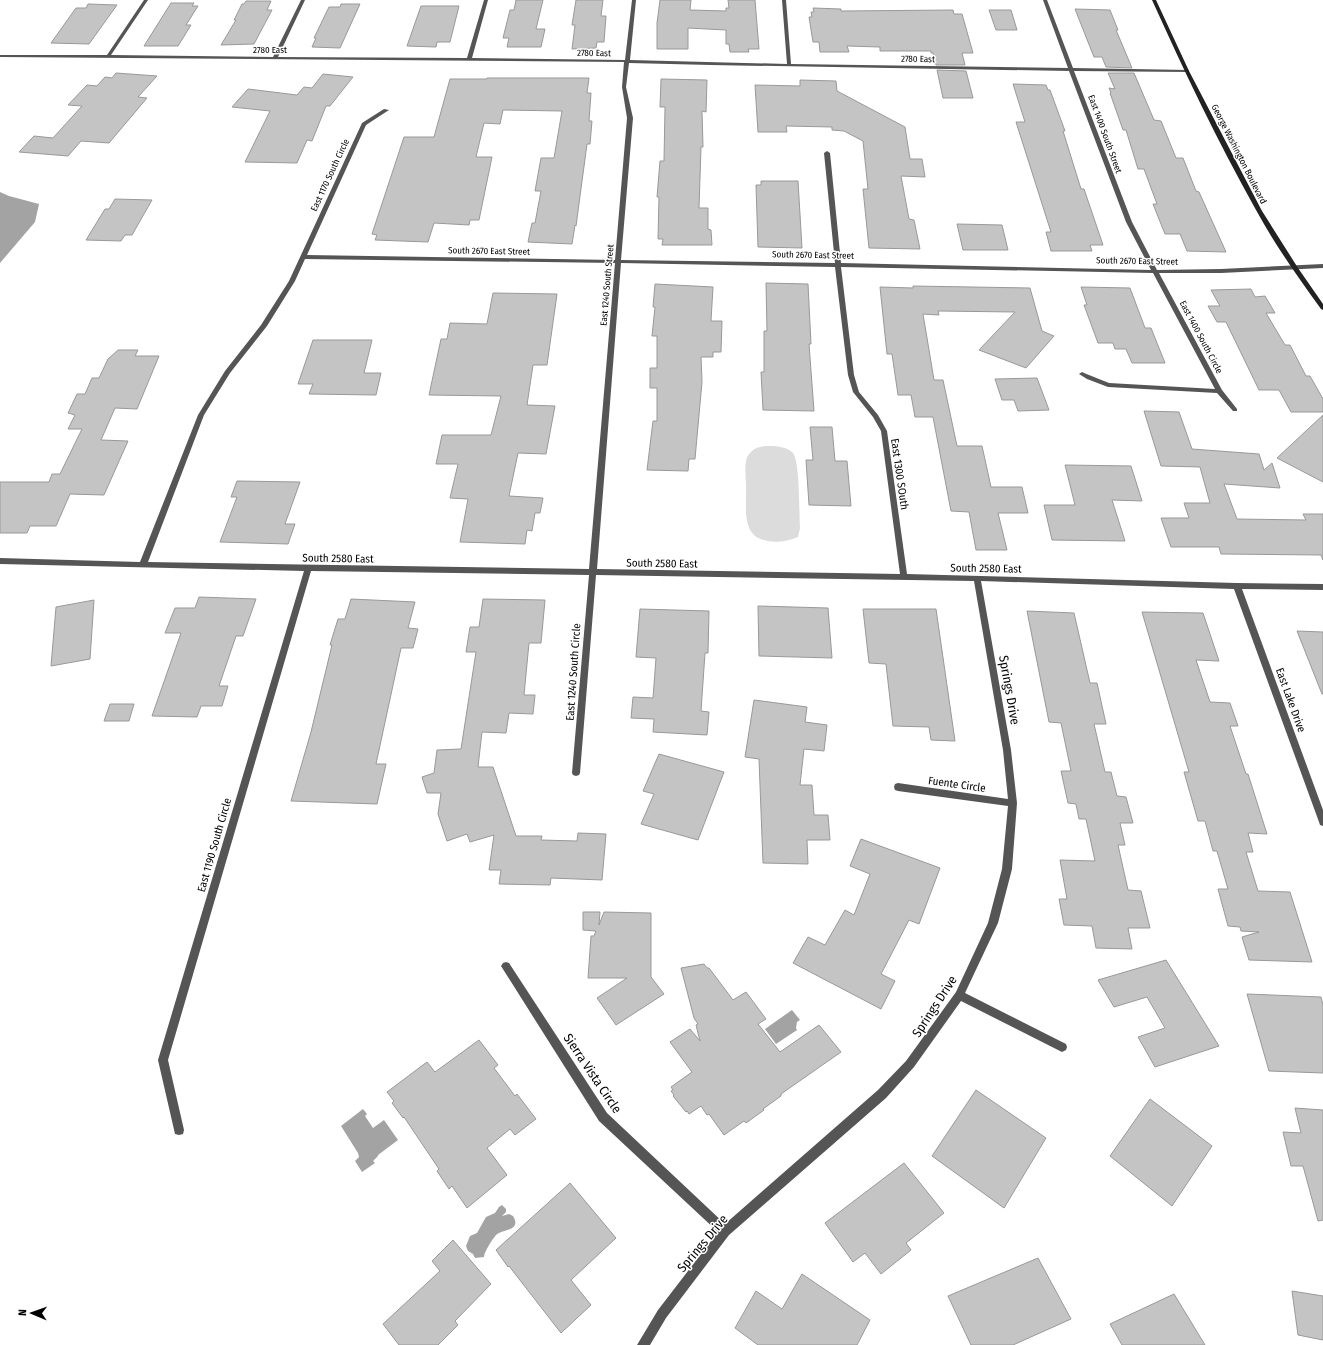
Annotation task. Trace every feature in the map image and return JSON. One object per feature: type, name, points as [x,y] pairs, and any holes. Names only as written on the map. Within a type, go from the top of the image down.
[{"type":"main road","name":"George Washington Boulevard","points":[[1154,0],[1187,71],[1259,211],[1295,268],[1323,308]]},
{"type":"street","points":[[108,57],[146,0]]},
{"type":"street","points":[[275,58],[303,0]]},
{"type":"street","points":[[469,59],[486,0]]},
{"type":"street","name":"East 1240 South Street","points":[[592,573],[630,118],[624,87],[634,0]]},
{"type":"street","points":[[784,0],[789,66]]},
{"type":"street","name":"East 1400 South Street","points":[[1045,0],[1119,198],[1156,271]]},
{"type":"street","name":"2780 East","points":[[0,56],[469,59],[627,61],[789,66],[1187,71]]},
{"type":"street","name":"East 1170 South Circle","points":[[143,564],[201,415],[227,372],[264,326],[292,281],[364,124],[386,110]]},
{"type":"street","name":"East 1300 SOuth","points":[[828,153],[838,265],[851,375],[856,392],[876,416],[884,431],[904,577]]},
{"type":"street","name":"South 2670 East Street","points":[[303,257],[1156,271],[1323,266]]},
{"type":"street","name":"East 1400 South Circle","points":[[1156,271],[1220,391],[1235,410]]},
{"type":"street","points":[[1082,374],[1108,385],[1220,391]]},
{"type":"street","name":"South 2580 East","points":[[0,561],[592,573],[977,578],[1237,586],[1323,586]]},
{"type":"street","name":"East 1190 South Circle","points":[[178,1130],[163,1060],[308,568]]},
{"type":"street","name":"East 1240 South Circle","points":[[576,773],[592,573]]},
{"type":"street","name":"Springs Drive","points":[[643,1345],[662,1314],[725,1231],[882,1094],[910,1064],[959,995],[993,923],[1007,869],[1013,803],[1007,750],[977,578]]},
{"type":"street","name":"East Lake Drive","points":[[1237,586],[1319,802],[1323,822]]},
{"type":"street","name":"Fuente Circle","points":[[898,787],[1013,803]]},
{"type":"street","name":"Sierra Vista Circle","points":[[506,966],[603,1118],[725,1231]]},
{"type":"street","points":[[959,995],[1062,1047]]},
{"type":"shaded area","points":[[0,192],[39,204],[35,222],[0,263]]},
{"type":"shaded area","points":[[766,446],[787,449],[793,453],[797,466],[800,528],[798,537],[787,541],[772,542],[759,538],[753,534],[747,520],[746,460],[753,450]]},
{"type":"shaded area","points":[[792,1010],[800,1020],[797,1022],[797,1030],[776,1044],[765,1029]]},
{"type":"shaded area","points":[[363,1109],[367,1114],[365,1116],[373,1128],[384,1120],[398,1140],[378,1155],[373,1161],[375,1163],[362,1172],[355,1161],[359,1157],[358,1153],[341,1126]]},
{"type":"shaded area","points":[[502,1205],[506,1209],[506,1212],[502,1216],[509,1214],[513,1216],[515,1224],[510,1229],[496,1235],[490,1243],[484,1257],[475,1258],[473,1254],[468,1251],[466,1246],[470,1236],[477,1233],[486,1217],[495,1213]]},
{"type":"building","points":[[516,0],[543,0],[536,29],[545,29],[541,47],[507,47],[509,38],[503,38],[510,10],[514,10]]},
{"type":"building","points":[[576,0],[603,0],[601,16],[606,16],[604,42],[597,42],[596,48],[572,49],[575,25],[572,25]]},
{"type":"building","points":[[660,0],[691,0],[690,10],[726,11],[726,8],[729,8],[728,0],[755,0],[759,49],[748,49],[749,52],[730,52],[729,44],[726,44],[726,30],[688,28],[688,49],[657,49],[657,23]]},
{"type":"building","points":[[246,1],[271,1],[267,10],[272,10],[254,44],[221,45],[236,20],[234,20],[242,4]]},
{"type":"building","points":[[171,3],[194,3],[192,6],[198,6],[186,25],[191,25],[178,46],[144,46]]},
{"type":"building","points":[[88,4],[117,5],[89,44],[51,43],[76,8],[86,8]]},
{"type":"building","points":[[341,4],[360,4],[340,48],[312,47],[316,38],[314,38],[329,7],[340,7]]},
{"type":"building","points":[[421,6],[459,6],[450,42],[437,42],[436,47],[407,46]]},
{"type":"building","points":[[813,8],[841,9],[841,11],[953,10],[954,14],[962,14],[973,53],[962,53],[965,65],[936,65],[933,53],[931,53],[931,51],[880,51],[880,47],[847,46],[849,52],[820,52],[819,42],[813,42],[809,17],[812,17],[811,12],[814,12]]},
{"type":"building","points":[[1075,9],[1110,10],[1118,30],[1116,30],[1132,68],[1106,67],[1102,57],[1094,57]]},
{"type":"building","points":[[989,10],[1011,10],[1017,30],[996,30]]},
{"type":"building","points":[[937,70],[966,71],[973,98],[943,98]]},
{"type":"building","points":[[116,73],[157,76],[138,97],[147,98],[109,143],[81,141],[68,156],[19,152],[34,136],[53,138],[82,106],[68,105],[87,85],[97,86],[105,77],[112,78]]},
{"type":"building","points":[[1108,73],[1134,73],[1154,120],[1161,121],[1176,158],[1183,158],[1196,191],[1199,192],[1226,252],[1187,251],[1180,234],[1165,234],[1153,204],[1157,204],[1144,169],[1138,169],[1126,130],[1123,130],[1110,93],[1109,88],[1115,89]]},
{"type":"building","points":[[323,74],[353,77],[330,106],[326,106],[312,141],[307,140],[297,163],[245,162],[270,111],[232,107],[248,89],[297,95],[304,87],[312,88]]},
{"type":"building","points":[[589,78],[587,93],[591,93],[589,121],[592,121],[590,144],[587,144],[576,226],[575,225],[572,244],[528,242],[532,223],[535,223],[541,191],[535,191],[541,158],[554,158],[562,111],[503,110],[500,124],[484,123],[476,157],[492,157],[479,220],[470,220],[469,225],[434,223],[428,242],[375,240],[377,235],[372,234],[404,137],[434,137],[450,79]]},
{"type":"building","points":[[661,79],[707,80],[706,112],[702,111],[703,147],[701,147],[699,208],[708,208],[708,229],[711,230],[712,245],[662,245],[663,239],[658,239],[659,197],[657,197],[660,161],[664,161],[665,107],[660,107]]},
{"type":"building","points":[[800,80],[836,81],[837,91],[905,127],[910,159],[922,159],[925,177],[901,176],[909,219],[914,220],[920,249],[869,248],[863,189],[868,189],[863,141],[844,131],[832,130],[832,127],[786,126],[787,132],[758,132],[755,85],[800,86]]},
{"type":"building","points":[[1013,84],[1046,85],[1048,90],[1050,90],[1065,131],[1063,131],[1081,189],[1084,189],[1103,245],[1090,245],[1092,251],[1051,251],[1046,232],[1051,232],[1016,122],[1025,122]]},
{"type":"building","points":[[761,181],[798,181],[802,248],[758,247],[756,185],[761,185]]},
{"type":"building","points":[[115,199],[152,200],[132,235],[125,235],[121,241],[86,240],[105,209],[109,209]]},
{"type":"building","points":[[957,224],[1002,225],[1008,250],[963,250]]},
{"type":"building","points":[[766,283],[808,284],[811,344],[809,344],[814,411],[763,410],[761,372],[764,372],[764,331],[767,331]]},
{"type":"building","points":[[655,284],[713,287],[711,321],[722,321],[721,352],[713,352],[713,357],[701,357],[702,382],[695,459],[689,459],[688,471],[647,470],[653,421],[657,421],[657,388],[650,388],[650,368],[657,368],[657,336],[652,336],[655,307],[653,307]]},
{"type":"building","points":[[913,286],[1030,288],[1042,331],[1054,336],[1026,368],[979,350],[1015,312],[938,311],[939,315],[923,314],[934,380],[943,380],[957,446],[982,446],[991,487],[1022,487],[1028,513],[998,513],[1007,550],[976,550],[969,512],[951,511],[933,417],[915,417],[911,395],[898,395],[892,354],[887,354],[880,287],[913,288]]},
{"type":"building","points":[[1081,287],[1130,288],[1145,328],[1151,328],[1165,363],[1132,363],[1126,349],[1115,349],[1113,343],[1098,343],[1084,305],[1087,305]]},
{"type":"building","points":[[1251,289],[1255,297],[1265,296],[1275,313],[1266,313],[1285,345],[1290,345],[1306,376],[1310,376],[1323,399],[1323,412],[1291,412],[1279,390],[1259,390],[1226,322],[1217,322],[1208,306],[1220,306],[1211,290]]},
{"type":"building","points":[[493,293],[557,294],[547,365],[533,365],[527,405],[555,406],[546,454],[518,453],[509,496],[543,498],[540,513],[535,513],[532,531],[527,530],[525,544],[460,542],[468,499],[450,498],[458,464],[436,464],[442,435],[491,435],[501,396],[429,395],[441,339],[447,339],[450,323],[487,324]]},
{"type":"building","points":[[313,340],[372,340],[364,373],[381,373],[376,395],[309,394],[313,384],[298,384]]},
{"type":"building","points":[[118,350],[138,350],[135,356],[159,356],[137,409],[115,408],[101,440],[128,441],[104,495],[70,494],[56,526],[30,526],[27,533],[0,533],[0,482],[49,482],[52,474],[60,474],[82,429],[68,429],[75,415],[68,413],[77,394],[85,394],[92,378],[99,378],[108,359]]},
{"type":"building","points":[[1037,378],[1049,410],[1018,411],[1014,400],[1002,400],[995,379]]},
{"type":"building","points":[[1144,411],[1179,412],[1192,449],[1259,454],[1264,470],[1272,463],[1280,488],[1224,484],[1237,519],[1306,520],[1303,514],[1323,514],[1323,560],[1321,555],[1221,554],[1219,547],[1171,547],[1161,518],[1189,518],[1184,503],[1210,503],[1200,467],[1161,466]]},
{"type":"building","points":[[1323,415],[1323,482],[1277,458]]},
{"type":"building","points":[[810,427],[832,427],[835,461],[847,461],[851,506],[809,505],[806,460],[813,460]]},
{"type":"building","points":[[1065,465],[1131,466],[1142,501],[1112,500],[1125,541],[1052,540],[1044,505],[1075,505]]},
{"type":"building","points":[[237,481],[300,482],[285,524],[295,524],[288,544],[220,542],[237,497],[231,497]]},
{"type":"building","points":[[199,597],[256,599],[243,636],[236,636],[219,686],[228,686],[222,706],[201,706],[197,717],[152,716],[181,633],[165,633],[175,608],[195,608]]},
{"type":"building","points":[[351,599],[415,602],[408,628],[418,629],[413,648],[401,648],[376,764],[386,764],[377,804],[291,801],[311,732],[332,645],[330,645],[338,619],[345,619]]},
{"type":"building","points":[[483,599],[545,600],[541,643],[529,643],[524,695],[535,695],[533,714],[509,713],[506,733],[482,732],[478,767],[493,767],[516,836],[542,836],[541,840],[577,841],[578,833],[606,834],[602,880],[551,878],[550,885],[499,884],[501,870],[489,870],[494,835],[470,842],[467,834],[447,841],[438,814],[441,793],[427,793],[422,777],[434,773],[437,750],[461,749],[476,652],[466,652],[470,627],[479,627]]},
{"type":"building","points":[[94,600],[90,659],[51,666],[56,607]]},
{"type":"building","points":[[758,606],[828,608],[832,658],[759,656]]},
{"type":"building","points":[[640,609],[709,611],[708,653],[705,653],[701,711],[709,712],[707,735],[653,732],[654,719],[631,718],[633,697],[653,698],[656,658],[636,657]]},
{"type":"building","points":[[863,609],[936,609],[955,741],[931,740],[929,727],[893,726],[886,664],[869,663]]},
{"type":"building","points":[[1027,611],[1074,613],[1090,683],[1097,683],[1106,724],[1094,724],[1105,772],[1111,772],[1117,796],[1126,797],[1133,823],[1120,823],[1125,845],[1118,845],[1128,890],[1141,891],[1150,928],[1128,928],[1132,949],[1096,948],[1092,926],[1064,925],[1059,899],[1067,899],[1060,860],[1095,861],[1086,819],[1079,819],[1076,804],[1068,803],[1061,771],[1071,771],[1061,723],[1049,722]]},
{"type":"building","points":[[1142,612],[1203,613],[1219,661],[1196,660],[1210,702],[1230,703],[1238,726],[1230,726],[1246,774],[1248,774],[1267,834],[1248,833],[1253,852],[1246,852],[1258,891],[1290,892],[1312,962],[1249,960],[1242,937],[1259,932],[1241,931],[1240,927],[1228,926],[1218,889],[1228,889],[1217,851],[1213,851],[1205,821],[1198,821],[1184,772],[1189,772]]},
{"type":"building","points":[[1297,631],[1323,632],[1323,694],[1322,694]]},
{"type":"building","points":[[754,700],[807,707],[805,722],[827,725],[824,751],[804,749],[800,785],[812,785],[814,815],[828,815],[830,840],[807,840],[808,864],[763,863],[759,759],[745,757]]},
{"type":"building","points":[[110,704],[134,704],[129,721],[104,721]]},
{"type":"building","points":[[659,754],[724,772],[698,840],[641,824],[654,794],[643,791]]},
{"type":"building","points":[[861,839],[940,868],[919,924],[909,920],[881,974],[895,981],[881,1009],[793,963],[808,937],[825,945],[845,910],[854,915],[870,874],[850,866]]},
{"type":"building","points":[[583,912],[600,912],[599,925],[604,912],[651,913],[651,977],[664,994],[616,1025],[597,998],[627,978],[588,978],[591,936],[594,936],[596,931],[583,930]]},
{"type":"building","points":[[1166,960],[1219,1046],[1155,1067],[1138,1037],[1165,1028],[1147,997],[1114,1007],[1098,980]]},
{"type":"building","points":[[704,964],[707,968],[709,968],[733,1000],[746,992],[766,1019],[758,1024],[780,1052],[819,1025],[841,1052],[781,1094],[781,1096],[746,1123],[744,1121],[724,1135],[709,1114],[707,1115],[701,1106],[689,1114],[673,1096],[674,1095],[671,1091],[673,1090],[671,1087],[692,1072],[670,1042],[690,1029],[700,1041],[696,1025],[698,1024],[694,1018],[681,968]]},
{"type":"building","points":[[1247,994],[1321,997],[1323,1005],[1323,1073],[1269,1071]]},
{"type":"building","points":[[479,1040],[498,1065],[494,1068],[515,1096],[517,1094],[536,1119],[515,1135],[510,1129],[487,1148],[507,1175],[467,1208],[452,1186],[449,1189],[437,1171],[439,1169],[404,1117],[403,1118],[392,1103],[394,1101],[387,1092],[427,1062],[435,1072]]},
{"type":"building","points":[[976,1090],[1046,1138],[1004,1208],[932,1156]]},
{"type":"building","points":[[1150,1099],[1212,1146],[1172,1206],[1110,1156]]},
{"type":"building","points":[[1295,1108],[1323,1110],[1323,1220],[1318,1221],[1303,1166],[1291,1166],[1283,1132],[1301,1133]]},
{"type":"building","points":[[904,1163],[944,1213],[906,1243],[911,1250],[881,1274],[865,1253],[853,1262],[825,1223]]},
{"type":"building","points":[[570,1183],[616,1238],[571,1280],[591,1305],[561,1333],[496,1250]]},
{"type":"building","points":[[453,1240],[491,1284],[455,1321],[458,1325],[438,1345],[399,1345],[383,1324],[440,1271],[432,1261]]},
{"type":"building","points":[[1038,1258],[1071,1319],[1013,1345],[971,1345],[948,1296]]},
{"type":"building","points":[[802,1274],[870,1320],[857,1345],[758,1345],[735,1328],[756,1291],[782,1309]]},
{"type":"building","points":[[1292,1291],[1323,1296],[1323,1340],[1298,1335]]},
{"type":"building","points":[[1174,1294],[1205,1345],[1122,1345],[1110,1324]]}]
